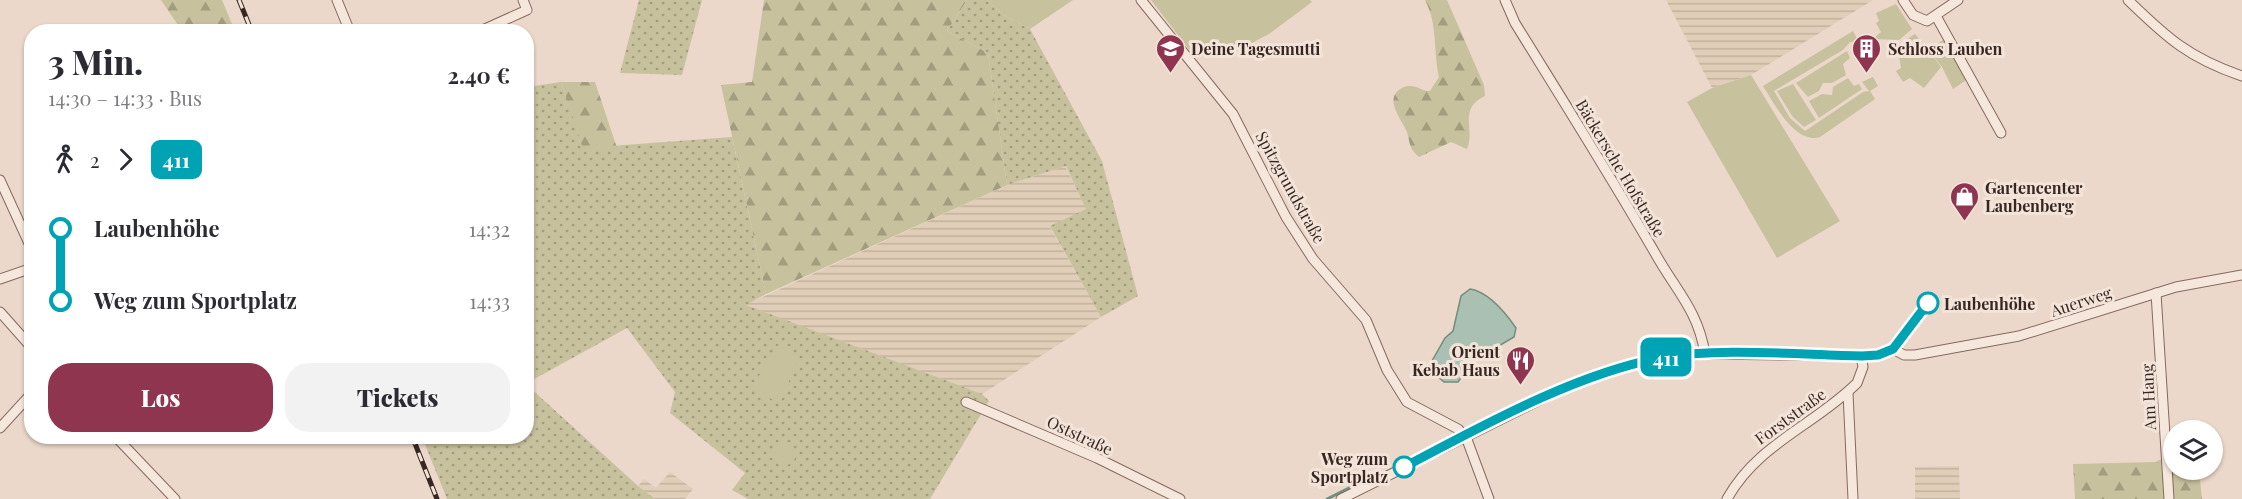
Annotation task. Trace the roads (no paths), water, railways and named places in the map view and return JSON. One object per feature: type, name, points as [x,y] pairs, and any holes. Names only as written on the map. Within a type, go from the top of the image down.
[{"type":"street","points":[[338,0],[347,24]]},
{"type":"street","points":[[496,24],[527,10],[523,0]]},
{"type":"street","name":"Spitzgrundstraße","points":[[1141,0],[1233,114],[1286,217],[1313,258],[1366,320],[1387,370],[1407,402],[1458,429],[1466,437]]},
{"type":"street","name":"Bäckersche Hofstraße","points":[[1505,0],[1515,23],[1608,171],[1672,283],[1694,313],[1705,354]]},
{"type":"street","points":[[1903,0],[1917,18],[1927,21],[1958,0]]},
{"type":"street","points":[[2128,0],[2176,46],[2194,57],[2242,76]]},
{"type":"street","points":[[1936,16],[2001,133]]},
{"type":"street","points":[[0,180],[24,232]]},
{"type":"street","points":[[0,279],[24,271]]},
{"type":"street","name":"Auerweg","points":[[1862,356],[1878,355],[1893,349],[1904,355],[1916,356],[2009,338],[2156,293],[2212,279],[2242,275]]},
{"type":"street","name":"Am Hang","points":[[2156,293],[2169,499]]},
{"type":"street","points":[[0,312],[24,339]]},
{"type":"street","points":[[1341,499],[1581,381],[1660,358],[1705,354],[1862,356]]},
{"type":"street","name":"Forststraße","points":[[1727,499],[1739,480],[1761,455],[1848,393],[1861,375],[1862,356]]},
{"type":"street","points":[[1848,393],[1853,499]]},
{"type":"street","points":[[0,428],[24,402]]},
{"type":"street","name":"Oststraße","points":[[966,402],[1087,454],[1180,499]]},
{"type":"street","points":[[1466,437],[1489,499]]},
{"type":"street","points":[[123,444],[175,499]]},
{"type":"waterway","points":[[1327,499],[1369,478]]},
{"type":"railway","points":[[239,0],[249,24]]},
{"type":"railway","points":[[415,444],[437,499]]},
{"type":"place","name":"Deine Tagesmutti","points":[[1170,74]]},
{"type":"place","name":"Schloss Lauben","points":[[1867,74]]},
{"type":"place","name":"Gartencenter Laubenberg","points":[[1964,222]]},
{"type":"place","name":"Laubenhöhe","points":[[1928,303]]},
{"type":"place","name":"Orient Kebab Haus","points":[[1521,386]]},
{"type":"place","name":"Weg zum Sportplatz","points":[[1404,467]]}]
